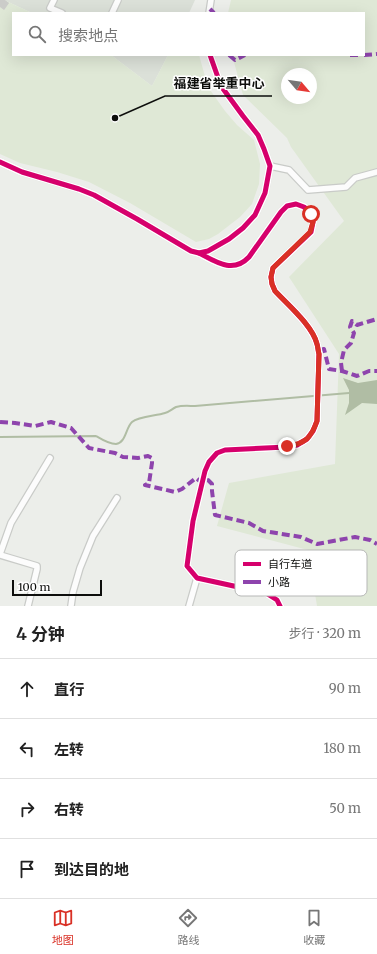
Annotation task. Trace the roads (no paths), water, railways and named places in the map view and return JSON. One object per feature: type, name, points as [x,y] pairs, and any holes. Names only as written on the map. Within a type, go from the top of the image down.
[{"type":"street","points":[[54,0],[50,8],[60,12]]},
{"type":"street","points":[[112,12],[118,0]]},
{"type":"street","points":[[209,12],[211,0]]},
{"type":"street","points":[[199,253],[208,251],[228,239],[243,228],[255,214],[265,193],[270,166],[258,134],[221,86],[210,56]]},
{"type":"street","points":[[0,162],[22,172],[94,194],[191,251],[228,266],[245,262],[287,206],[296,204],[304,207],[311,214],[313,222],[310,232],[273,268],[271,277],[275,291],[306,324],[317,344],[319,354],[317,421],[313,431],[307,439],[297,445],[225,450],[217,453],[209,462],[205,471],[193,521],[188,566],[197,578],[235,586]]},
{"type":"street","points":[[270,166],[289,170],[308,190],[346,186],[355,178],[377,172]]},
{"type":"street","points":[[28,606],[37,566],[0,554],[11,523],[50,458]]},
{"type":"street","points":[[71,606],[80,568],[93,536],[117,498]]},
{"type":"street","points":[[188,606],[197,578]]},
{"type":"street","points":[[271,596],[277,600],[280,606]]},
{"type":"waterway","points":[[0,437],[96,436],[116,444],[122,441],[130,424],[135,420],[165,413],[179,406],[195,406],[349,393]]},
{"type":"tunnel","points":[[0,7],[5,0]]},
{"type":"place","name":"福建省举重中心","points":[[115,118]]}]
